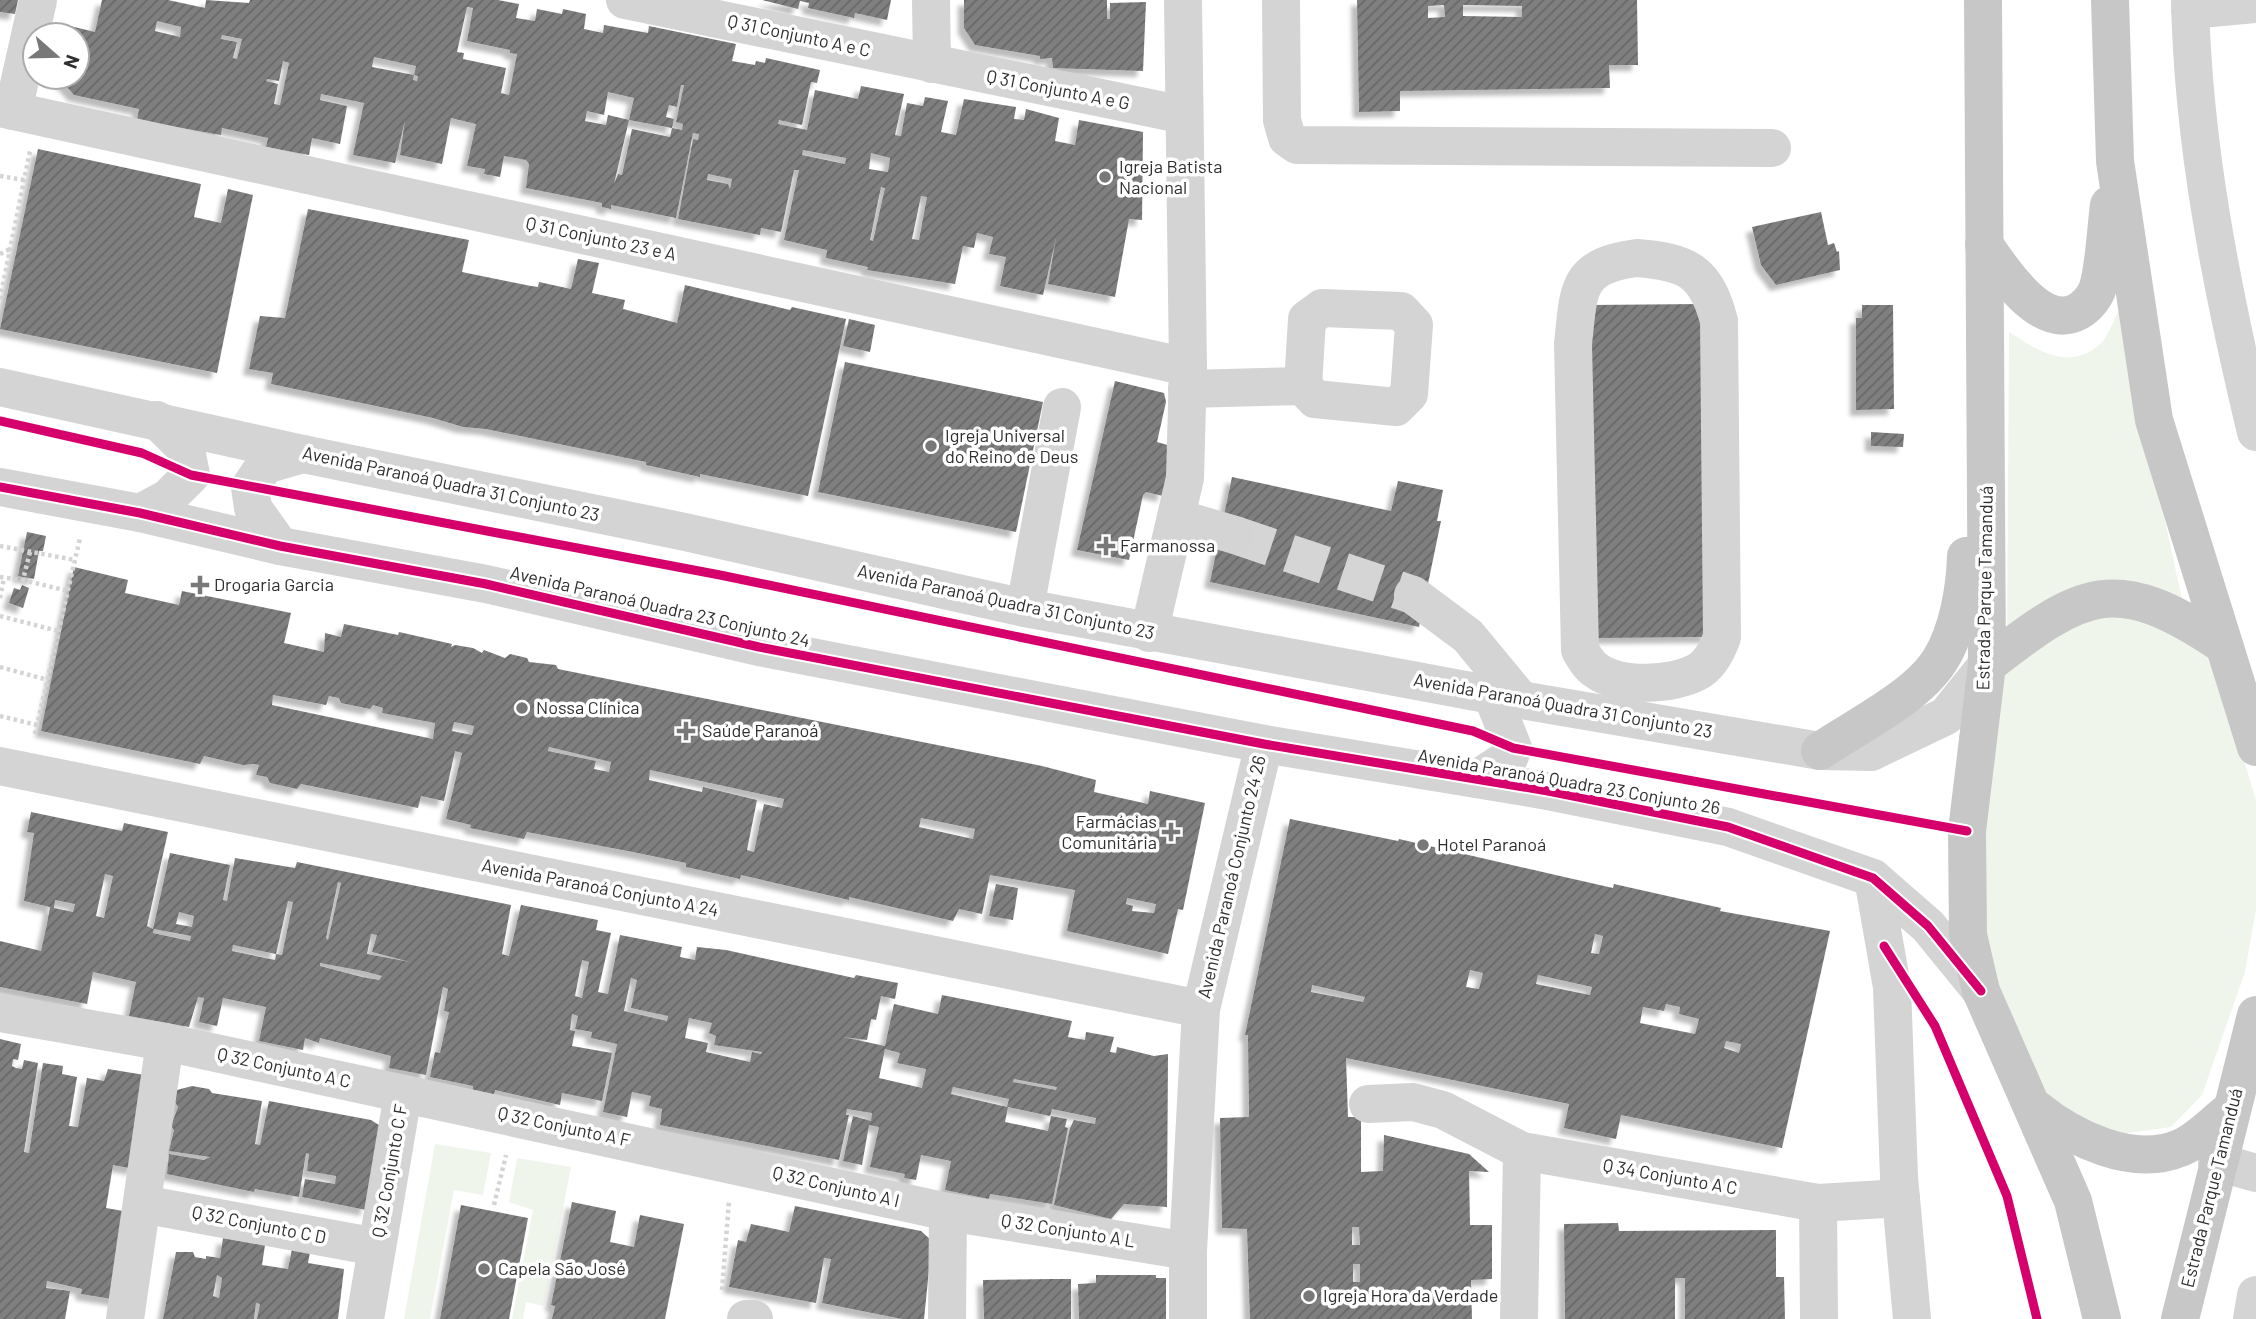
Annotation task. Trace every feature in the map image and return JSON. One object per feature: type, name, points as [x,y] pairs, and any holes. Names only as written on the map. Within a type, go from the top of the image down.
[{"type":"main road","name":"Estrada Parque Tamanduá","points":[[1983,0],[1987,664],[1967,831],[1968,935],[1981,991],[2035,1108],[2073,1201],[2102,1319]]},
{"type":"main road","points":[[2110,0],[2115,161],[2154,420],[2256,747]]},
{"type":"main road","points":[[1984,255],[2046,314],[2064,318],[2084,309],[2097,290],[2115,161]]},
{"type":"main road","points":[[1820,751],[1921,683],[1941,659],[1965,593],[1973,312],[1984,255]]},
{"type":"main road","points":[[1987,664],[2046,619],[2085,600],[2139,599],[2185,619],[2222,644]]},
{"type":"main road","name":"Estrada Parque Tamanduá","points":[[2179,1319],[2256,1016]]},
{"type":"main road","points":[[2035,1108],[2048,1119],[2113,1152],[2147,1154],[2180,1148],[2232,1109]]},
{"type":"street","points":[[17,112],[38,0]]},
{"type":"street","name":"Q 31 Conjunto A e C","points":[[625,0],[932,64]]},
{"type":"street","points":[[931,0],[932,64]]},
{"type":"street","points":[[1149,632],[1185,478],[1188,378],[1183,0]]},
{"type":"street","points":[[1280,0],[1282,120],[1287,138],[1297,145],[1772,148]]},
{"type":"street","points":[[2256,4],[2190,5],[2207,202],[2246,347],[2256,432]]},
{"type":"street","name":"Q 31 Conjunto A e G","points":[[932,64],[1184,115]]},
{"type":"street","name":"Q 31 Conjunto 23 e A","points":[[17,112],[1188,378],[1303,386]]},
{"type":"street","points":[[1637,258],[1664,260],[1698,274],[1711,292],[1719,321],[1722,637],[1711,659],[1696,673],[1658,682],[1609,677],[1597,672],[1580,650],[1573,344],[1578,299],[1583,284],[1598,267],[1608,262],[1637,258]]},
{"type":"street","name":"Avenida Paranoá Quadra 31 Conjunto 23","points":[[0,387],[303,454],[685,532],[1025,608],[1506,697],[1820,751],[1871,752],[1946,716],[1987,664]]},
{"type":"street","points":[[1025,608],[1062,407]]},
{"type":"street","points":[[140,513],[168,498],[191,475],[186,449],[156,420]]},
{"type":"street","points":[[280,546],[253,508],[250,487],[265,465],[303,454]]},
{"type":"street","name":"Avenida Paranoá Quadra 23 Conjunto 24","points":[[0,487],[140,513],[280,546],[486,584],[760,647],[1264,744]]},
{"type":"street","points":[[1177,518],[1235,535]]},
{"type":"street","points":[[1413,595],[1468,636],[1506,697],[1513,748],[1510,758],[1477,779]]},
{"type":"street","points":[[1658,682],[1663,724]]},
{"type":"street","name":"Avenida Paranoá Quadra 23 Conjunto 26","points":[[1264,744],[1477,779],[1728,827],[1873,878],[1928,926],[1981,991]]},
{"type":"street","name":"Avenida Paranoá Conjunto 24 26","points":[[1188,1319],[1188,1251],[1201,1009],[1264,744]]},
{"type":"street","name":"Avenida Paranoá Conjunto A 24","points":[[13,769],[1201,1009]]},
{"type":"street","points":[[1873,878],[1892,987],[1900,1187],[1912,1319]]},
{"type":"street","name":"Q 32 Conjunto A C","points":[[0,1013],[165,1042],[403,1094]]},
{"type":"street","points":[[125,1319],[165,1042]]},
{"type":"street","name":"Q 32 Conjunto A F","points":[[403,1094],[725,1161]]},
{"type":"street","name":"Q 32 Conjunto C F","points":[[365,1319],[403,1094]]},
{"type":"street","name":"Q 34 Conjunto A C","points":[[1368,1104],[1413,1102],[1443,1110],[1522,1151],[1818,1203],[1900,1187]]},
{"type":"street","points":[[1519,1319],[1522,1151]]},
{"type":"street","name":"Q 32 Conjunto A I","points":[[725,1161],[948,1212]]},
{"type":"street","points":[[2217,1162],[2256,1173]]},
{"type":"street","name":"Q 32 Conjunto C D","points":[[142,1203],[377,1247]]},
{"type":"street","points":[[1818,1203],[1819,1319]]},
{"type":"street","points":[[947,1319],[948,1212]]},
{"type":"street","name":"Q 32 Conjunto A L","points":[[948,1212],[1188,1251]]},
{"type":"street","points":[[2252,1319],[2256,1295]]},
{"type":"street","points":[[734,1308],[754,1319]]},
{"type":"path","points":[[0,299],[24,180],[17,112]]},
{"type":"path","points":[[0,176],[24,180]]},
{"type":"path","points":[[0,254],[10,249]]},
{"type":"path","points":[[13,769],[37,725],[88,503]]},
{"type":"path","points":[[0,546],[75,560]]},
{"type":"path","points":[[23,580],[30,552]]},
{"type":"path","points":[[0,598],[2,577],[68,591]]},
{"type":"path","points":[[0,616],[58,631]]},
{"type":"path","points":[[0,667],[48,680]]},
{"type":"path","points":[[0,716],[37,725]]},
{"type":"path","points":[[494,1205],[515,1117]]},
{"type":"path","points":[[725,1161],[734,1308]]},
{"type":"shaded area","points":[[2119,310],[2184,608],[2007,631],[2009,332],[2053,355],[2077,356],[2103,341]]},
{"type":"shaded area","points":[[2142,614],[2213,657],[2256,800],[2256,909],[2245,972],[2202,1095],[2171,1127],[2109,1136],[2044,1105],[1989,989],[1976,831],[1996,675],[2093,615]]},
{"type":"shaded area","points":[[435,1144],[491,1153],[483,1195],[454,1190],[430,1319],[404,1319]]},
{"type":"shaded area","points":[[517,1158],[571,1167],[544,1306],[526,1302],[523,1319],[512,1319],[533,1210],[509,1202]]},
{"type":"building","points":[[0,0],[18,0],[15,14],[0,12]]},
{"type":"building","points":[[102,0],[168,0],[205,8],[206,0],[249,3],[250,0],[498,0],[519,4],[516,18],[535,21],[537,9],[562,14],[563,9],[586,14],[584,29],[603,33],[604,25],[648,33],[649,26],[736,44],[732,61],[755,65],[756,61],[765,63],[766,58],[820,70],[817,83],[811,82],[802,125],[779,120],[778,124],[807,130],[815,90],[858,99],[861,86],[904,94],[895,135],[901,136],[907,103],[923,106],[925,97],[948,101],[941,132],[956,135],[964,99],[1016,107],[1014,119],[1024,120],[1026,109],[1059,118],[1055,141],[1075,145],[1079,120],[1143,132],[1142,220],[1129,219],[1115,297],[1048,284],[1056,238],[1043,295],[1000,286],[1006,257],[989,254],[993,237],[977,233],[974,248],[963,246],[955,284],[867,270],[868,267],[826,258],[827,250],[784,240],[799,170],[794,170],[781,232],[761,228],[760,235],[678,219],[693,139],[698,140],[699,134],[693,133],[676,218],[611,205],[611,209],[602,207],[602,203],[526,188],[529,164],[526,160],[504,156],[500,177],[484,174],[485,169],[467,166],[476,124],[451,118],[442,164],[400,155],[405,120],[395,163],[353,155],[364,103],[321,94],[320,100],[347,106],[340,144],[312,138],[309,155],[266,147],[268,138],[222,128],[221,135],[137,120],[139,109],[74,95],[70,91],[91,91],[91,31],[95,32]],"holes":[[[467,7],[473,8],[467,41],[510,50],[510,53],[517,54],[509,95],[501,93],[506,68],[463,59],[464,53],[457,52]],[[157,21],[181,27],[180,37],[155,31]],[[222,35],[242,39],[237,59],[233,58],[237,42],[221,39]],[[374,57],[416,66],[414,75],[372,67]],[[283,61],[289,63],[280,105],[274,104],[278,84],[266,81],[279,81]],[[681,85],[684,85],[676,122],[683,124],[682,130],[672,128],[674,119],[666,117],[669,105],[677,107]],[[608,92],[634,98],[629,120],[608,115],[606,125],[585,121],[587,111],[604,115]],[[629,120],[672,128],[670,137],[632,129],[622,175],[618,174],[614,184]],[[803,150],[846,158],[845,164],[802,155]],[[871,153],[890,158],[888,172],[869,169]],[[708,174],[732,179],[730,189],[728,184],[707,180]],[[881,187],[885,188],[873,241],[870,240]],[[921,196],[927,197],[919,240],[912,239]]]},
{"type":"building","points":[[762,0],[891,0],[887,20],[855,13],[854,18],[808,8],[809,3],[800,1],[798,9]]},
{"type":"building","points":[[964,0],[1107,0],[1107,19],[1110,19],[1110,3],[1146,2],[1143,71],[1053,68],[1052,58],[1040,59],[1040,56],[975,45],[964,28]]},
{"type":"building","points":[[1357,0],[1637,0],[1638,65],[1609,65],[1610,88],[1400,91],[1400,111],[1359,112]],"holes":[[[1444,5],[1445,17],[1428,18],[1428,6]],[[1463,5],[1522,6],[1522,17],[1463,16]]]},
{"type":"building","points":[[38,149],[201,184],[194,217],[221,223],[228,189],[253,195],[217,373],[0,329]]},
{"type":"building","points":[[308,209],[469,240],[462,272],[531,286],[538,287],[539,282],[571,289],[578,259],[599,263],[592,293],[625,300],[623,309],[677,323],[685,285],[790,310],[792,307],[846,319],[808,496],[700,474],[700,477],[646,465],[646,462],[486,429],[463,427],[433,418],[271,384],[273,373],[249,369],[260,316],[285,318]]},
{"type":"building","points":[[1821,212],[1828,245],[1834,243],[1837,252],[1839,251],[1840,270],[1776,285],[1761,265],[1752,227]]},
{"type":"building","points":[[1703,304],[1708,637],[1595,638],[1591,305]]},
{"type":"building","points":[[1862,305],[1893,305],[1894,409],[1856,410],[1856,318],[1862,318]]},
{"type":"building","points":[[849,319],[875,325],[870,352],[843,346]]},
{"type":"building","name":"Igreja Universal do Reino de Deus","points":[[845,362],[1043,402],[1016,532],[818,492]]},
{"type":"building","points":[[1115,381],[1164,393],[1166,402],[1157,442],[1171,446],[1163,496],[1146,492],[1143,495],[1129,560],[1077,550]]},
{"type":"building","points":[[1871,432],[1904,434],[1903,447],[1871,446]]},
{"type":"building","points":[[1232,477],[1391,511],[1398,481],[1443,490],[1437,521],[1441,521],[1419,627],[1210,582]]},
{"type":"building","points":[[27,532],[46,536],[43,551],[39,551],[34,579],[18,576]]},
{"type":"building","points":[[74,567],[128,580],[125,593],[179,605],[182,591],[291,613],[284,643],[324,652],[325,633],[341,637],[344,624],[398,635],[399,632],[452,644],[451,647],[455,645],[473,648],[482,653],[484,650],[505,658],[510,654],[527,658],[529,662],[556,665],[558,669],[1042,766],[1096,780],[1094,792],[1148,804],[1150,791],[1205,803],[1183,910],[1178,909],[1168,954],[1067,931],[1075,890],[990,875],[982,914],[959,909],[953,921],[741,875],[740,879],[686,867],[686,863],[633,852],[527,832],[524,839],[470,828],[471,825],[446,819],[462,753],[455,751],[444,801],[421,796],[418,808],[301,784],[297,789],[270,783],[267,777],[256,775],[259,765],[243,765],[204,756],[200,764],[41,731]],"holes":[[[273,695],[326,705],[329,696],[339,698],[341,703],[370,709],[373,705],[383,708],[382,713],[435,723],[433,739],[272,705]],[[454,722],[474,726],[472,735],[452,731]],[[549,747],[611,762],[609,772],[594,769],[596,761],[548,751]],[[650,770],[784,799],[782,808],[764,804],[754,852],[747,850],[757,800],[703,787],[702,792],[649,780]],[[921,818],[975,829],[973,839],[919,827]],[[1127,898],[1156,904],[1154,913],[1132,911],[1133,906],[1126,904]]]},
{"type":"building","points":[[22,585],[29,588],[23,608],[9,603],[14,588],[20,590]]},
{"type":"building","points":[[31,812],[122,831],[124,823],[168,832],[147,926],[153,929],[170,853],[230,865],[223,900],[227,901],[235,858],[295,868],[297,862],[511,905],[502,954],[509,956],[521,905],[598,920],[596,930],[611,933],[598,992],[608,994],[620,935],[682,947],[680,957],[695,960],[697,947],[726,950],[854,978],[856,975],[898,983],[895,999],[881,996],[876,1020],[871,1019],[867,1040],[843,1037],[885,1046],[894,1004],[938,1014],[942,995],[1072,1021],[1068,1037],[1085,1040],[1086,1032],[1114,1037],[1110,1052],[1116,1053],[1117,1047],[1154,1056],[1168,1054],[1167,1207],[1124,1204],[1111,1219],[1054,1205],[1070,1128],[1074,1120],[1095,1124],[1096,1118],[1052,1109],[1050,1116],[1008,1107],[1005,1122],[1048,1131],[1051,1116],[1067,1119],[1065,1127],[1068,1128],[1052,1204],[990,1194],[989,1199],[945,1190],[951,1161],[921,1155],[916,1180],[904,1178],[905,1174],[870,1167],[879,1127],[869,1125],[862,1165],[843,1161],[853,1116],[871,1121],[872,1113],[847,1109],[846,1115],[849,1115],[839,1160],[660,1125],[662,1109],[649,1106],[651,1096],[632,1092],[627,1117],[603,1112],[617,1044],[591,1038],[592,1032],[575,1029],[578,1016],[572,1014],[570,1030],[575,1031],[572,1046],[612,1053],[602,1101],[562,1093],[560,1105],[495,1090],[493,1098],[472,1094],[473,1086],[430,1077],[435,1052],[440,1053],[449,1012],[444,1011],[448,989],[443,987],[426,1075],[389,1068],[391,1056],[320,1038],[319,1043],[305,1038],[303,1050],[259,1041],[266,1007],[223,998],[217,1026],[199,1022],[204,998],[198,997],[189,1027],[129,1016],[136,982],[93,972],[87,1004],[0,987],[0,941],[41,951],[50,907],[24,901],[34,833],[27,832]],"holes":[[[105,874],[113,876],[104,918],[96,916]],[[338,882],[341,883],[328,940],[326,938]],[[55,900],[75,904],[73,912],[54,908]],[[288,901],[293,902],[282,955],[276,954]],[[179,912],[194,916],[192,927],[176,924]],[[154,929],[191,936],[190,941],[153,933]],[[371,934],[377,935],[372,952],[410,962],[367,954]],[[233,945],[276,954],[275,960],[232,951]],[[582,960],[589,962],[582,998],[575,996]],[[320,963],[382,976],[379,980],[320,966]],[[631,978],[637,980],[631,1008],[668,1016],[667,1021],[624,1011]],[[689,1018],[712,1023],[709,1033],[716,1036],[714,1045],[762,1052],[752,1052],[750,1062],[706,1052],[708,1043],[685,1038]],[[885,1049],[900,1053],[897,1063],[926,1069],[922,1088],[879,1078]],[[1014,1079],[1057,1087],[1056,1090],[1013,1082]],[[953,1087],[1009,1099],[1007,1107],[951,1094]]]},
{"type":"building","points":[[1290,819],[1398,841],[1399,839],[1613,888],[1614,884],[1721,908],[1720,911],[1830,931],[1782,1148],[1621,1115],[1616,1139],[1564,1128],[1569,1104],[1346,1058],[1348,1117],[1361,1117],[1361,1172],[1383,1171],[1384,1135],[1469,1154],[1489,1172],[1469,1171],[1470,1225],[1492,1225],[1492,1279],[1471,1280],[1472,1319],[1250,1319],[1247,1229],[1222,1228],[1220,1118],[1249,1117],[1248,1035],[1245,1035]],"holes":[[[1595,934],[1603,936],[1599,954],[1591,953]],[[1470,970],[1483,973],[1479,989],[1466,987]],[[1538,975],[1592,987],[1590,995],[1536,984]],[[1312,985],[1365,997],[1363,1002],[1311,992]],[[1666,1004],[1680,1007],[1679,1014],[1699,1019],[1695,1034],[1640,1023],[1643,1007],[1664,1011]],[[1726,1041],[1741,1044],[1739,1053],[1724,1048]],[[1352,1227],[1359,1227],[1360,1245],[1352,1245]],[[1353,1264],[1360,1264],[1360,1282],[1353,1282]]]},
{"type":"building","points":[[996,884],[1018,888],[1013,920],[989,916]]},
{"type":"building","points":[[0,1039],[21,1044],[18,1060],[13,1059],[12,1066],[22,1069],[24,1060],[38,1063],[24,1152],[29,1153],[43,1063],[63,1066],[62,1074],[77,1077],[69,1126],[78,1127],[87,1078],[104,1081],[108,1069],[151,1076],[134,1169],[113,1165],[106,1208],[135,1213],[118,1300],[81,1294],[82,1289],[47,1281],[46,1288],[70,1291],[65,1319],[0,1319]]},
{"type":"building","points":[[192,1086],[209,1089],[212,1093],[262,1101],[255,1144],[260,1145],[269,1101],[371,1120],[382,1127],[366,1210],[302,1197],[305,1179],[335,1184],[336,1176],[307,1171],[309,1154],[306,1153],[299,1197],[255,1189],[254,1192],[167,1174],[169,1154],[204,1160],[210,1157],[169,1151],[174,1130],[171,1126],[178,1107],[175,1102],[177,1090]]},
{"type":"building","points":[[572,1202],[616,1211],[610,1242],[634,1247],[640,1215],[684,1224],[665,1319],[552,1319],[555,1306],[551,1305]]},
{"type":"building","name":"Capela São José","points":[[461,1205],[528,1218],[509,1319],[440,1319]]},
{"type":"building","points":[[795,1206],[921,1231],[932,1241],[924,1319],[902,1319],[822,1303],[831,1259],[824,1258],[816,1303],[729,1287],[738,1240],[746,1242],[751,1224],[789,1232]]},
{"type":"building","points":[[1618,1223],[1619,1231],[1776,1230],[1776,1277],[1784,1277],[1785,1319],[1685,1319],[1685,1278],[1675,1278],[1675,1319],[1565,1319],[1564,1224]]},
{"type":"building","points":[[223,1238],[265,1245],[262,1265],[288,1269],[292,1249],[310,1252],[308,1263],[344,1269],[338,1319],[257,1319],[260,1304],[256,1303],[254,1319],[163,1319],[176,1252],[193,1252],[195,1257],[206,1259],[206,1256],[220,1258]],"holes":[[[217,1275],[222,1278],[219,1298],[213,1296]]]},
{"type":"building","points":[[1096,1275],[1156,1275],[1156,1278],[1166,1278],[1166,1319],[1079,1319],[1078,1284],[1096,1283]]},
{"type":"building","points":[[1071,1279],[1071,1319],[984,1319],[983,1280]]},
{"type":"tunnel","points":[[1235,535],[1413,595]]},
{"type":"cycle path","points":[[0,421],[142,453],[191,475],[720,575],[1473,731],[1513,748],[1967,831]]},
{"type":"cycle path","points":[[0,487],[140,513],[280,546],[486,584],[759,647],[1264,744],[1548,791],[1728,827],[1873,878],[1928,926],[1981,991]]},
{"type":"cycle path","points":[[1884,946],[1935,1026],[2007,1196],[2037,1319]]},
{"type":"place","name":"Igreja Batista Nacional","points":[[1105,177]]},
{"type":"place","name":"Igreja Universal do Reino de Deus","points":[[931,446]]},
{"type":"place","name":"Farmanossa","points":[[1106,546]]},
{"type":"place","name":"Drogaria Garcia","points":[[200,585]]},
{"type":"place","name":"Nossa Clínica","points":[[522,708]]},
{"type":"place","name":"Saúde Paranoá","points":[[686,731]]},
{"type":"place","name":"Farmácias Comunitária","points":[[1171,832]]},
{"type":"place","name":"Hotel Paranoá","points":[[1423,845]]},
{"type":"place","name":"Capela São José","points":[[484,1269]]},
{"type":"place","name":"Igreja Hora da Verdade","points":[[1309,1296]]}]
